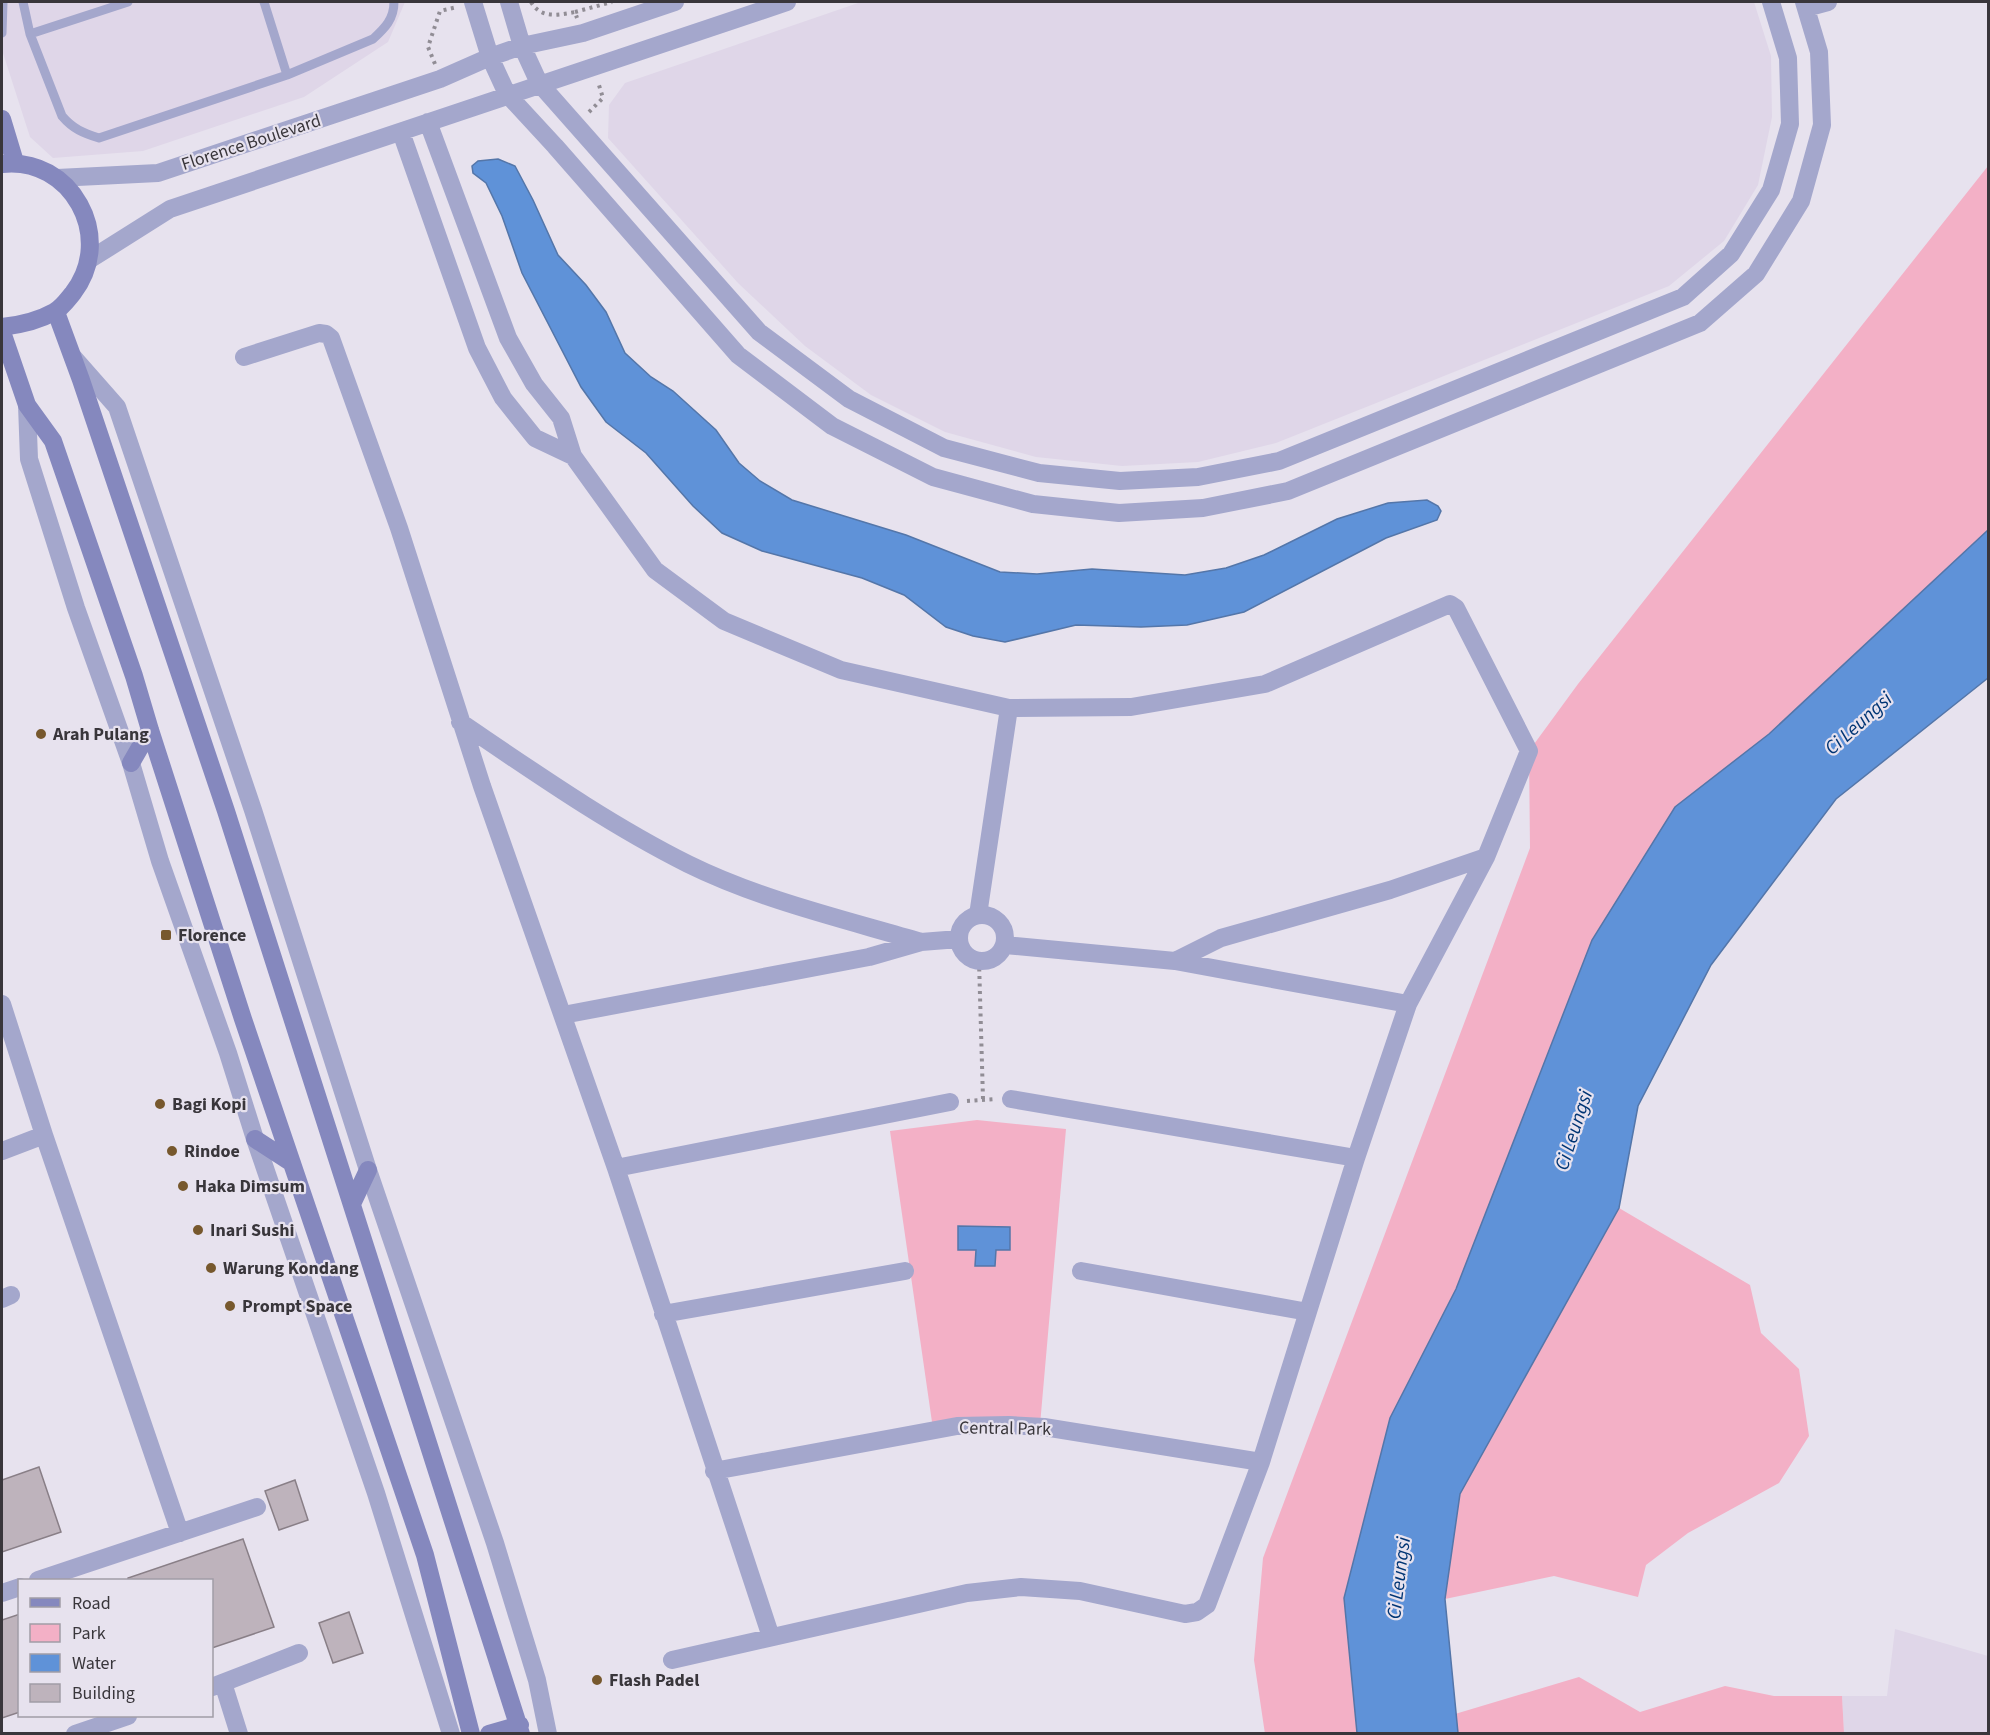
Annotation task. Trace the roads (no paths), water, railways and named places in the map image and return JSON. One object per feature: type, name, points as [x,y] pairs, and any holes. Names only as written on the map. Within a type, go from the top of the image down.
[{"type":"street","points":[[473,2],[490,57],[507,94],[738,356],[832,426],[933,477],[1033,504],[1119,513],[1203,508],[1288,491],[1700,324],[1756,274],[1801,201],[1822,125],[1819,52],[1805,5],[1828,2]]},
{"type":"street","points":[[509,2],[522,45],[539,84],[759,332],[849,399],[944,448],[1039,473],[1120,482],[1198,477],[1279,461],[1683,297],[1731,254],[1771,190],[1790,124],[1788,58],[1772,2]]},
{"type":"street","name":"Florence Boulevard","points":[[57,178],[158,173],[440,79],[522,45],[583,33],[675,2]]},
{"type":"street","name":"Florence Boulevard","points":[[89,260],[170,208],[787,2]]},
{"type":"street","points":[[2,119],[8,163],[34,166],[57,178],[75,196],[85,215],[90,236],[89,260],[81,282],[56,312],[28,323],[2,327]]},
{"type":"street","points":[[428,122],[508,338],[534,384],[561,418],[573,456],[655,570],[724,621],[841,670],[1009,708],[1131,707],[1265,684],[1450,604],[1456,608],[1529,751],[1486,857],[1408,1004],[1356,1158],[1261,1462],[1207,1605],[1197,1612],[1185,1614],[1080,1591],[1021,1587],[967,1593],[672,1660]]},
{"type":"street","points":[[401,132],[477,348],[503,398],[535,438],[573,456]]},
{"type":"street","points":[[56,312],[226,811],[520,1730],[489,1734]]},
{"type":"street","points":[[2,332],[27,405],[29,459],[76,608],[131,763],[160,861],[228,1053],[255,1139],[376,1493],[451,1734]]},
{"type":"street","points":[[244,357],[319,333],[331,338],[399,528],[460,722],[616,1168],[714,1471],[771,1637]]},
{"type":"street","points":[[71,356],[117,407],[256,820],[368,1170],[495,1543],[537,1680],[548,1734]]},
{"type":"street","points":[[27,405],[53,441],[135,676],[150,730],[292,1163],[425,1556],[471,1734]]},
{"type":"street","points":[[978,915],[1009,708]]},
{"type":"street","points":[[460,722],[574,798],[689,864],[760,893],[921,942]]},
{"type":"street","points":[[131,763],[150,730]]},
{"type":"street","points":[[1175,962],[1221,938],[1390,890],[1486,857]]},
{"type":"street","points":[[978,915],[994,917],[1004,930],[1005,945],[995,958],[979,962],[965,954],[959,939],[964,924],[978,915]]},
{"type":"street","points":[[563,1015],[869,957],[921,942],[959,939]]},
{"type":"street","points":[[1005,945],[1175,962],[1408,1004]]},
{"type":"street","points":[[2,1004],[44,1135],[180,1533]]},
{"type":"street","points":[[1011,1099],[1356,1158]]},
{"type":"street","points":[[616,1168],[950,1102]]},
{"type":"street","points":[[2,1151],[44,1135]]},
{"type":"street","points":[[255,1139],[292,1163]]},
{"type":"street","points":[[352,1204],[368,1170]]},
{"type":"street","points":[[663,1314],[905,1271]]},
{"type":"street","points":[[1081,1271],[1308,1312]]},
{"type":"street","name":"Central Park","points":[[714,1471],[957,1426],[974,1425],[1044,1427],[1261,1462]]},
{"type":"street","points":[[44,1579],[257,1507]]},
{"type":"street","points":[[2,1593],[18,1588]]},
{"type":"street","points":[[239,1734],[217,1685],[298,1653]]},
{"type":"street","points":[[75,1734],[125,1717]]},
{"type":"lane","points":[[2,33],[3,2]]},
{"type":"lane","points":[[23,2],[30,34],[62,116],[70,126],[82,133],[99,138],[287,75],[373,39],[384,29],[394,13],[394,2]]},
{"type":"lane","points":[[30,34],[128,2]]},
{"type":"lane","points":[[264,2],[287,75]]},
{"type":"water","points":[[498,159],[515,166],[558,255],[586,285],[606,312],[625,353],[651,377],[673,391],[716,430],[739,463],[760,481],[792,500],[906,535],[1000,572],[1037,574],[1092,569],[1185,575],[1226,568],[1264,555],[1337,519],[1388,503],[1427,500],[1438,506],[1441,511],[1437,520],[1386,538],[1244,612],[1187,625],[1141,627],[1076,625],[1005,642],[973,636],[946,627],[904,595],[862,578],[762,551],[722,533],[693,506],[646,453],[606,422],[581,387],[522,273],[502,216],[486,183],[473,173],[472,166],[478,161]]},
{"type":"water","name":"Ci Leungsi","points":[[1988,530],[1988,678],[1836,799],[1711,965],[1638,1106],[1619,1208],[1460,1494],[1445,1599],[1458,1733],[1357,1733],[1344,1598],[1390,1418],[1456,1289],[1592,940],[1675,807],[1769,734]]},
{"type":"water","points":[[958,1226],[1010,1227],[1010,1250],[996,1250],[995,1266],[975,1266],[976,1250],[958,1250]]},
{"type":"place","name":"Arah Pulang","points":[[41,734]]},
{"type":"place","name":"Florence","points":[[166,935]]},
{"type":"place","name":"Bagi Kopi","points":[[160,1104]]},
{"type":"place","name":"Rindoe","points":[[172,1151]]},
{"type":"place","name":"Haka Dimsum","points":[[183,1186]]},
{"type":"place","name":"Inari Sushi","points":[[198,1230]]},
{"type":"place","name":"Warung Kondang","points":[[211,1268]]},
{"type":"place","name":"Prompt Space","points":[[230,1306]]},
{"type":"place","name":"Flash Padel","points":[[597,1680]]}]
